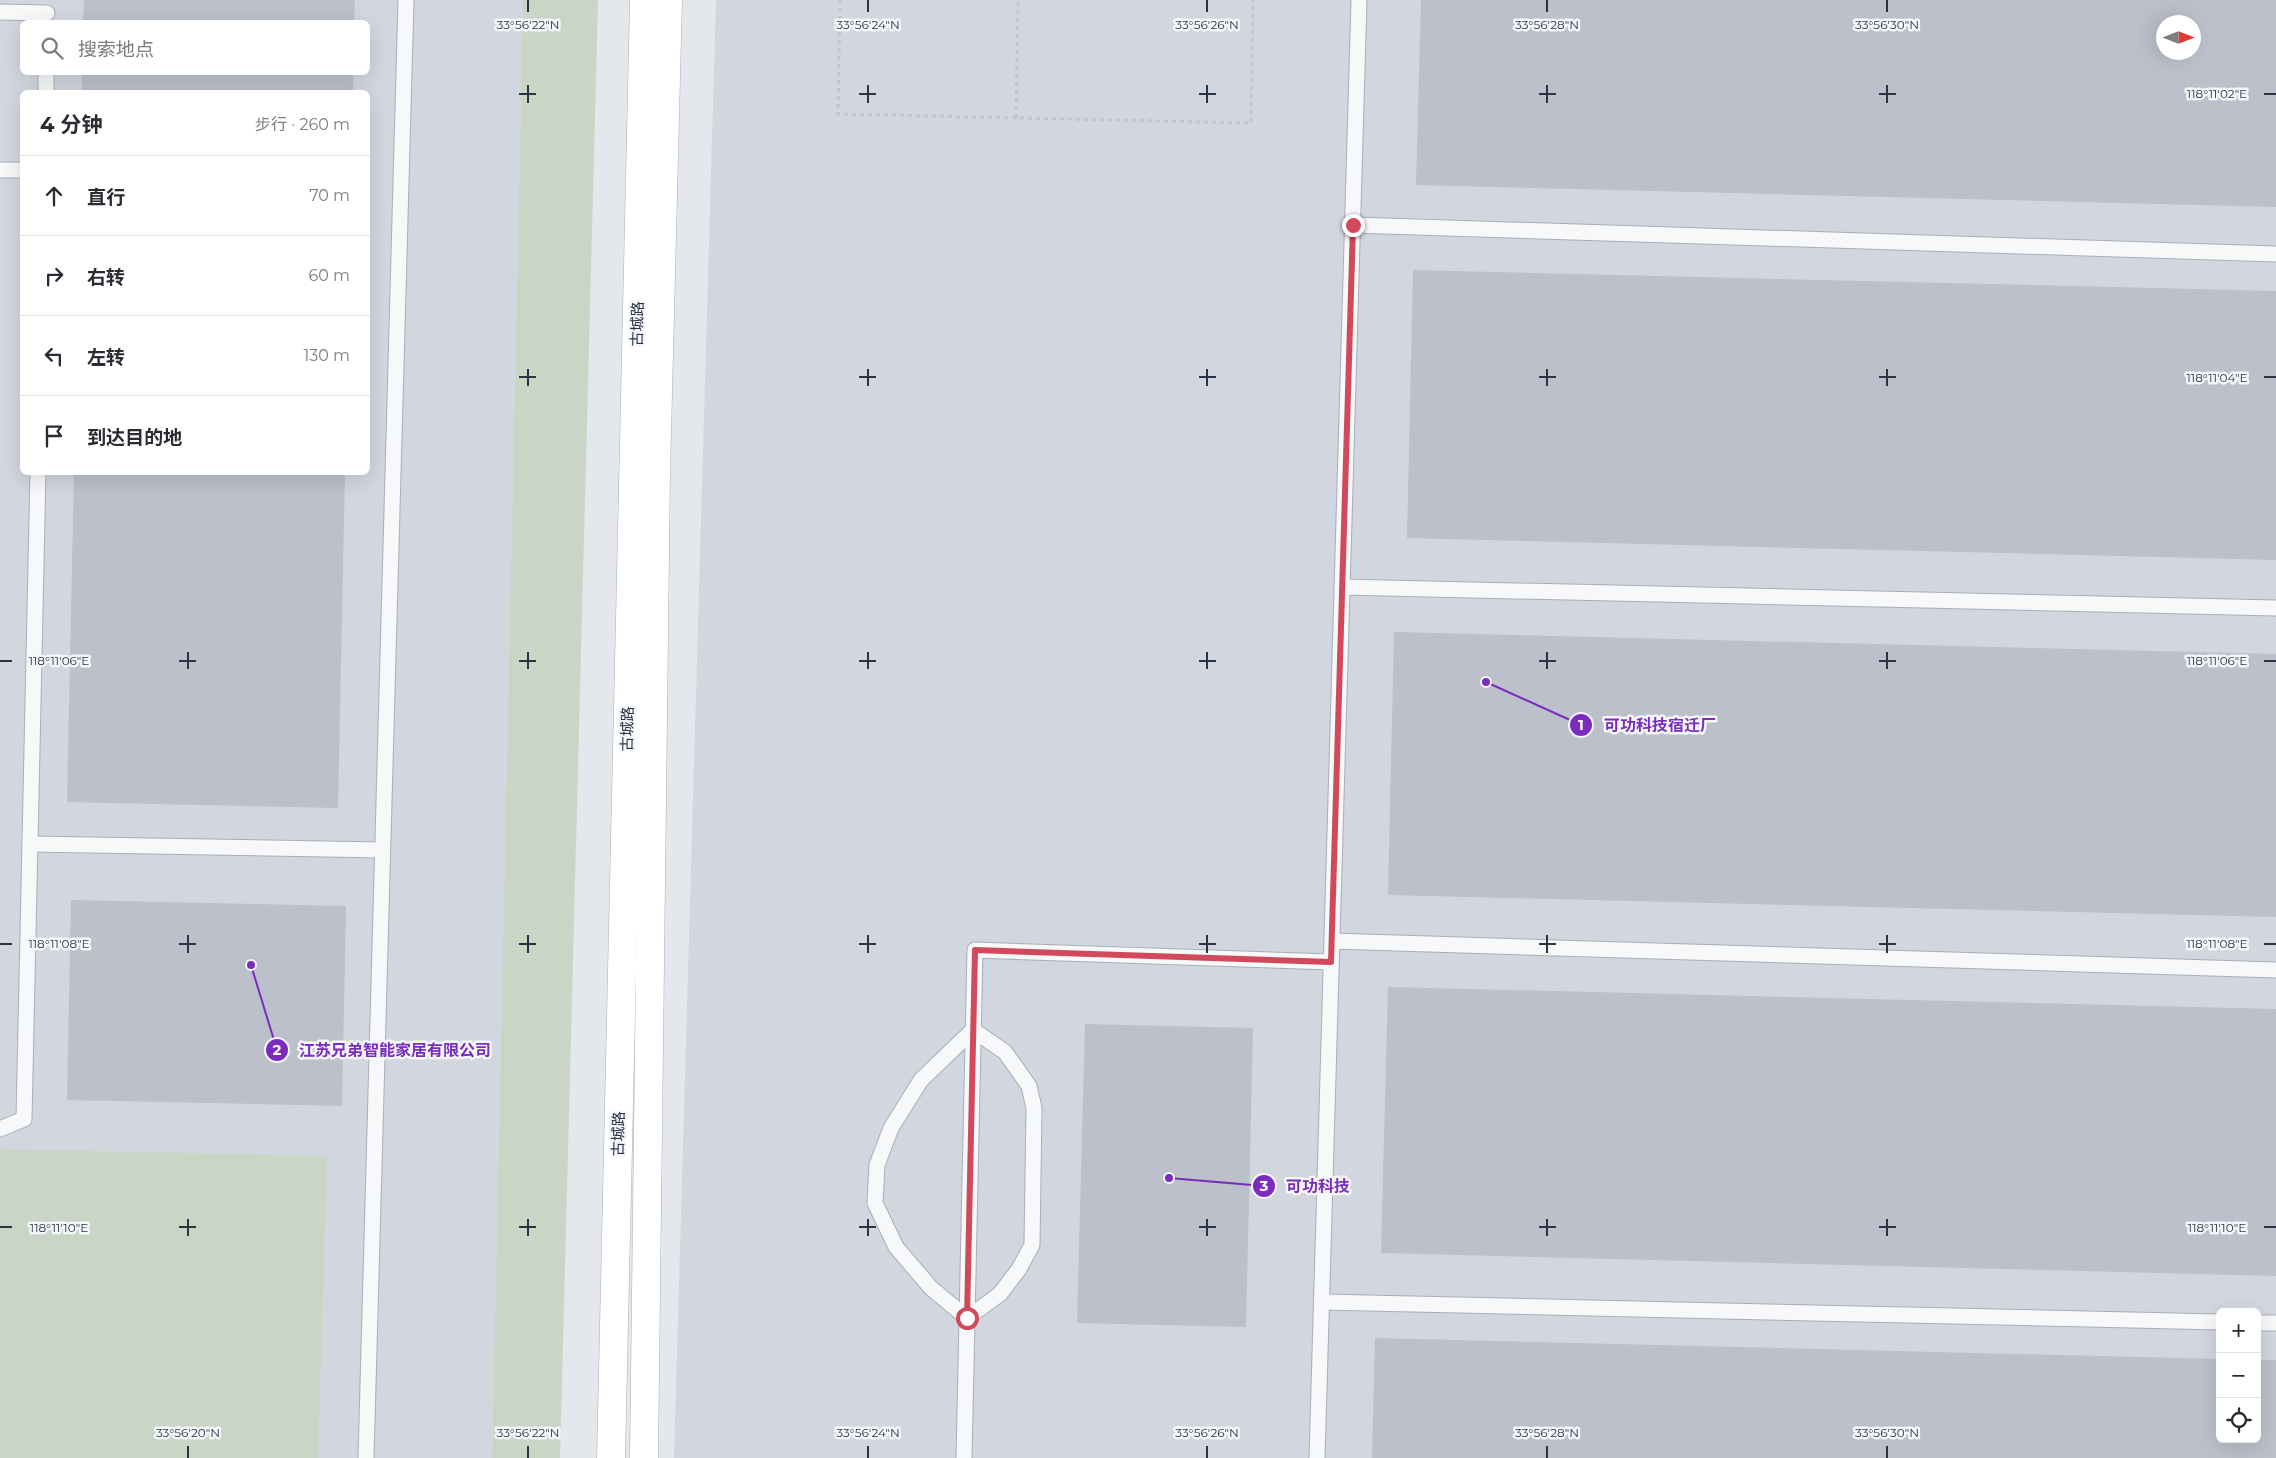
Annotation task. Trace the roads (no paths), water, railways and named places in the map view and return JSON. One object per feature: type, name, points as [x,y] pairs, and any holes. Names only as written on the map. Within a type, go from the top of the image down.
[{"type":"main road","name":"古城路","points":[[611,1458],[644,0]]},
{"type":"main road","name":"古城路","points":[[644,1458],[656,472],[668,0]]},
{"type":"lane","points":[[366,1458],[406,0]]},
{"type":"lane","points":[[1317,1458],[1359,0]]},
{"type":"lane","points":[[0,12],[47,12]]},
{"type":"lane","points":[[46,75],[46,90]]},
{"type":"lane","points":[[0,170],[20,170]]},
{"type":"lane","points":[[1353,225],[2276,254]]},
{"type":"lane","points":[[0,1129],[24,1119],[38,475]]},
{"type":"lane","points":[[1342,587],[2276,608]]},
{"type":"lane","points":[[30,844],[382,850]]},
{"type":"lane","points":[[1332,941],[2276,970]]},
{"type":"lane","points":[[964,1458],[975,950],[1331,962]]},
{"type":"lane","points":[[967,1318],[1000,1294],[1019,1269],[1032,1245],[1034,1108],[1029,1086],[1005,1052],[973,1030]]},
{"type":"lane","points":[[967,1318],[931,1288],[896,1247],[875,1203],[877,1165],[891,1128],[921,1080],[973,1030]]},
{"type":"lane","points":[[1322,1302],[2216,1322]]},
{"type":"lane","points":[[2261,1323],[2276,1323]]},
{"type":"place","name":"可功科技宿迁厂","points":[[1486,682]]},
{"type":"place","name":"江苏兄弟智能家居有限公司","points":[[251,965]]},
{"type":"place","name":"可功科技","points":[[1169,1178]]}]
